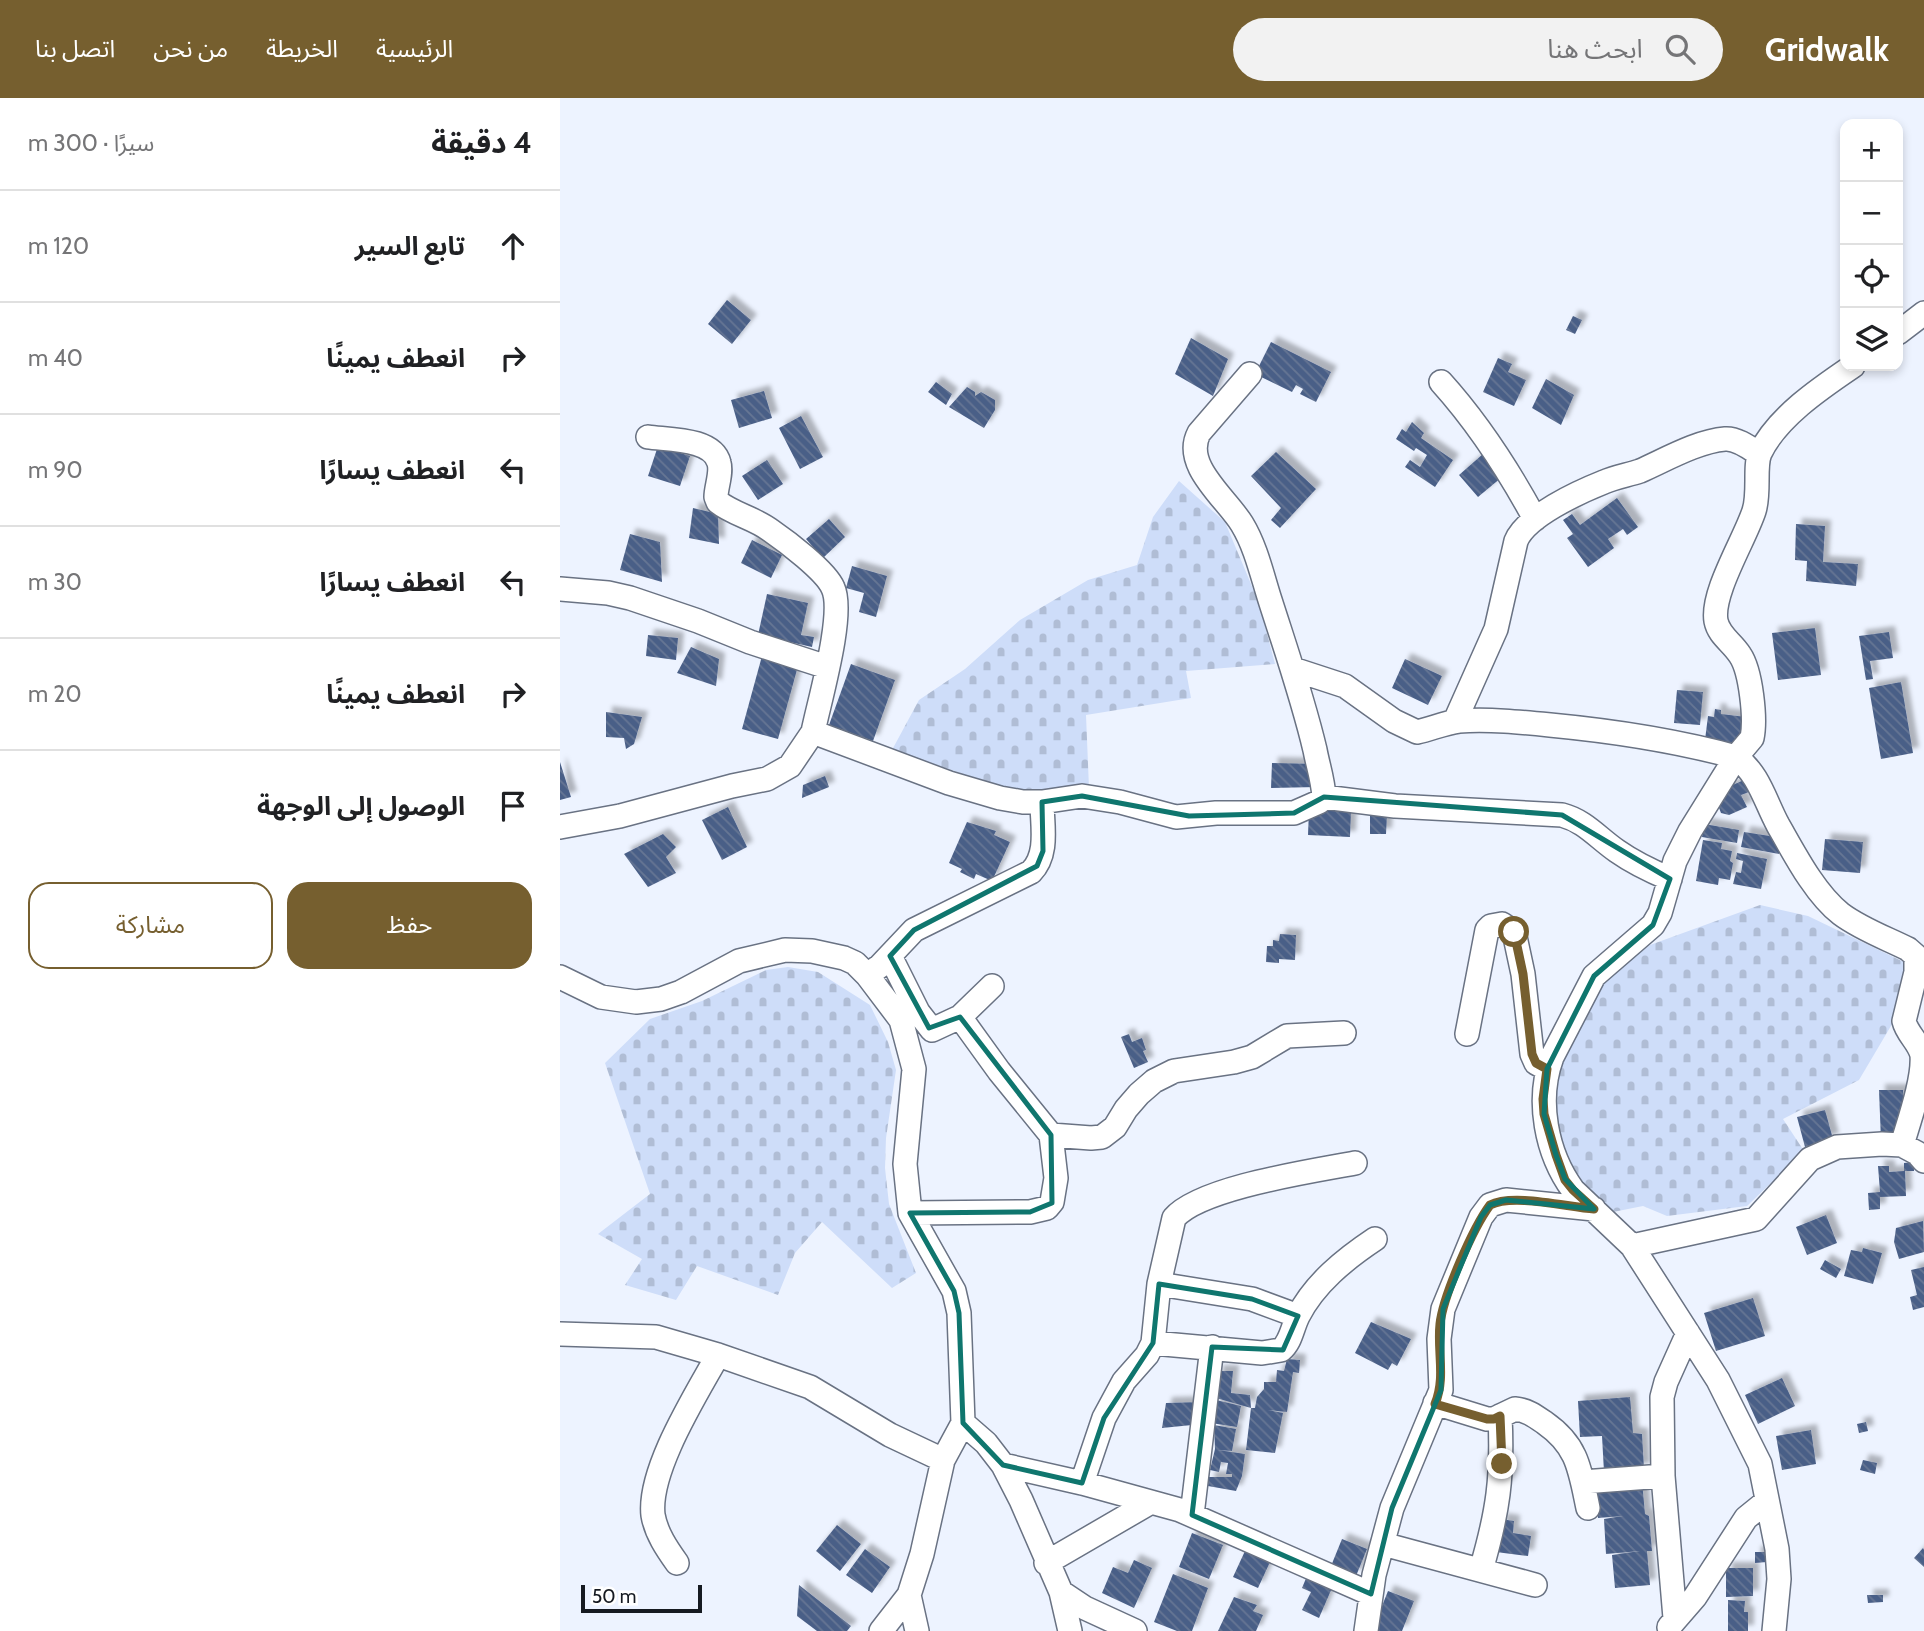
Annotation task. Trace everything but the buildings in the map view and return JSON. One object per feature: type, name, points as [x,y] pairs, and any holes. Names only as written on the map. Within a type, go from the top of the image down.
[{"type":"street","points":[[1903,329],[1924,313]]},
{"type":"street","points":[[1774,1631],[1779,1579],[1777,1549],[1760,1464],[1718,1380],[1632,1246],[1565,1180],[1544,1114],[1543,1099],[1547,1069],[1594,976],[1653,925],[1660,913],[1675,861],[1690,831],[1736,757],[1752,738],[1750,677],[1741,656],[1721,635],[1716,617],[1725,578],[1754,510],[1759,454],[1799,407],[1846,371]]},
{"type":"street","points":[[1250,374],[1199,433],[1194,443],[1194,455],[1244,527],[1256,555],[1293,669],[1324,797]]},
{"type":"street","points":[[1441,382],[1458,401],[1507,470],[1535,520]]},
{"type":"street","points":[[560,827],[620,816],[767,779],[790,766],[813,732],[827,667],[836,606],[834,589],[828,580],[782,538],[751,518],[718,502],[716,489],[720,468],[715,454],[689,443],[648,437]]},
{"type":"street","points":[[1455,722],[1496,629],[1518,535],[1535,520],[1594,486],[1712,442],[1730,439],[1759,454]]},
{"type":"street","points":[[560,589],[631,598],[827,667]]},
{"type":"street","points":[[1293,669],[1345,686],[1412,731],[1420,732],[1455,722],[1498,720],[1617,732],[1736,757],[1750,769],[1758,781],[1792,849],[1825,897],[1840,913],[1908,949],[1916,956],[1913,988],[1904,1013],[1904,1021],[1905,1028],[1920,1051],[1922,1067],[1902,1145]]},
{"type":"street","points":[[813,732],[948,783],[1000,798],[1042,802],[1082,796],[1129,804],[1163,814],[1189,816],[1216,813],[1294,813],[1324,797]]},
{"type":"street","points":[[1324,797],[1395,806],[1562,815],[1581,822],[1614,849],[1642,867],[1670,879]]},
{"type":"street","points":[[867,975],[890,956],[914,930],[1031,872],[1037,866],[1043,851],[1042,802]]},
{"type":"street","points":[[1466,1034],[1488,930],[1491,926],[1502,924],[1514,932],[1523,974],[1532,1054],[1536,1063],[1547,1069]]},
{"type":"street","points":[[560,977],[601,997],[636,1002],[661,999],[699,983],[739,961],[794,949],[844,958],[855,963],[901,1020],[914,1069],[905,1164],[910,1213],[954,1291],[962,1338],[963,1423],[943,1460],[922,1554],[909,1595],[881,1631]]},
{"type":"street","points":[[890,956],[918,1012],[929,1028],[935,1030],[960,1017],[992,986]]},
{"type":"street","points":[[910,1213],[1030,1212],[1047,1208],[1052,1202],[1056,1178],[1051,1135],[960,1017]]},
{"type":"street","points":[[1051,1135],[1091,1139],[1102,1137],[1115,1128],[1139,1094],[1154,1081],[1174,1071],[1252,1057],[1287,1036],[1344,1033]]},
{"type":"street","points":[[1632,1246],[1756,1220],[1810,1159],[1845,1145],[1902,1145],[1917,1153],[1924,1161]]},
{"type":"street","points":[[1082,1482],[1104,1418],[1124,1381],[1153,1343],[1159,1284],[1173,1223],[1180,1212],[1210,1197],[1248,1185],[1356,1163]]},
{"type":"street","points":[[1366,1631],[1371,1594],[1392,1508],[1435,1404],[1442,1380],[1439,1339],[1443,1309],[1472,1236],[1490,1205],[1506,1200],[1594,1209]]},
{"type":"street","points":[[1153,1343],[1262,1353],[1281,1350],[1289,1341],[1298,1316],[1332,1272],[1375,1239]]},
{"type":"street","points":[[1159,1284],[1252,1299],[1298,1316]]},
{"type":"street","points":[[1671,1624],[1663,1476],[1662,1397],[1688,1333]]},
{"type":"street","points":[[560,1334],[656,1337],[718,1355],[810,1387],[890,1435],[943,1460]]},
{"type":"street","points":[[1192,1515],[1212,1347]]},
{"type":"street","points":[[677,1563],[656,1526],[654,1494],[658,1474],[718,1355]]},
{"type":"street","points":[[1435,1404],[1487,1419],[1494,1419],[1515,1409],[1524,1410],[1559,1433],[1573,1450],[1588,1508]]},
{"type":"street","points":[[1481,1570],[1494,1524],[1501,1480],[1500,1416]]},
{"type":"street","points":[[963,1423],[986,1443],[1003,1465],[1060,1592],[1070,1631]]},
{"type":"street","points":[[1003,1465],[1082,1482],[1192,1515],[1371,1594]]},
{"type":"street","points":[[1583,1482],[1663,1476]]},
{"type":"street","points":[[1671,1624],[1695,1597],[1746,1518],[1767,1501]]},
{"type":"street","points":[[1046,1563],[1150,1502]]},
{"type":"street","points":[[1383,1544],[1535,1585]]},
{"type":"street","points":[[1060,1592],[1085,1608],[1135,1631]]},
{"type":"street","points":[[909,1595],[916,1631]]},
{"type":"highlighted area","points":[[1082,796],[1189,816],[1294,813],[1324,797],[1562,815],[1670,879],[1653,925],[1594,976],[1547,1069],[1544,1114],[1556,1155],[1565,1179],[1594,1209],[1506,1200],[1490,1205],[1481,1217],[1443,1309],[1441,1390],[1392,1508],[1371,1594],[1192,1515],[1212,1347],[1283,1350],[1298,1316],[1252,1299],[1159,1284],[1153,1343],[1104,1418],[1082,1483],[1003,1465],[963,1423],[959,1313],[954,1291],[910,1213],[1030,1212],[1052,1203],[1051,1135],[960,1017],[929,1028],[890,956],[914,930],[1037,866],[1043,851],[1042,802]]},
{"type":"green space","points":[[1179,481],[1225,522],[1259,603],[1275,664],[1186,671],[1191,698],[1086,715],[1089,788],[1028,796],[892,750],[919,700],[965,669],[1020,620],[1088,580],[1137,565],[1153,517]]},
{"type":"green space","points":[[1760,905],[1808,916],[1908,964],[1901,1009],[1859,1080],[1783,1119],[1804,1151],[1747,1206],[1667,1216],[1643,1206],[1603,1214],[1572,1187],[1553,1124],[1552,1076],[1606,979],[1650,945]]},
{"type":"green space","points":[[788,967],[818,972],[870,1005],[888,1042],[896,1070],[886,1138],[885,1168],[889,1204],[916,1273],[892,1288],[822,1222],[795,1253],[778,1295],[697,1266],[676,1300],[625,1285],[642,1259],[598,1234],[650,1194],[605,1063],[650,1019],[702,1001],[766,970]]},
{"type":"route","points":[[1502,1464],[1500,1416],[1487,1419],[1435,1404],[1442,1380],[1439,1339],[1443,1309],[1472,1236],[1490,1205],[1506,1200],[1594,1209],[1565,1180],[1546,1124],[1543,1099],[1547,1069],[1536,1063],[1532,1054],[1523,974],[1514,932]]}]
